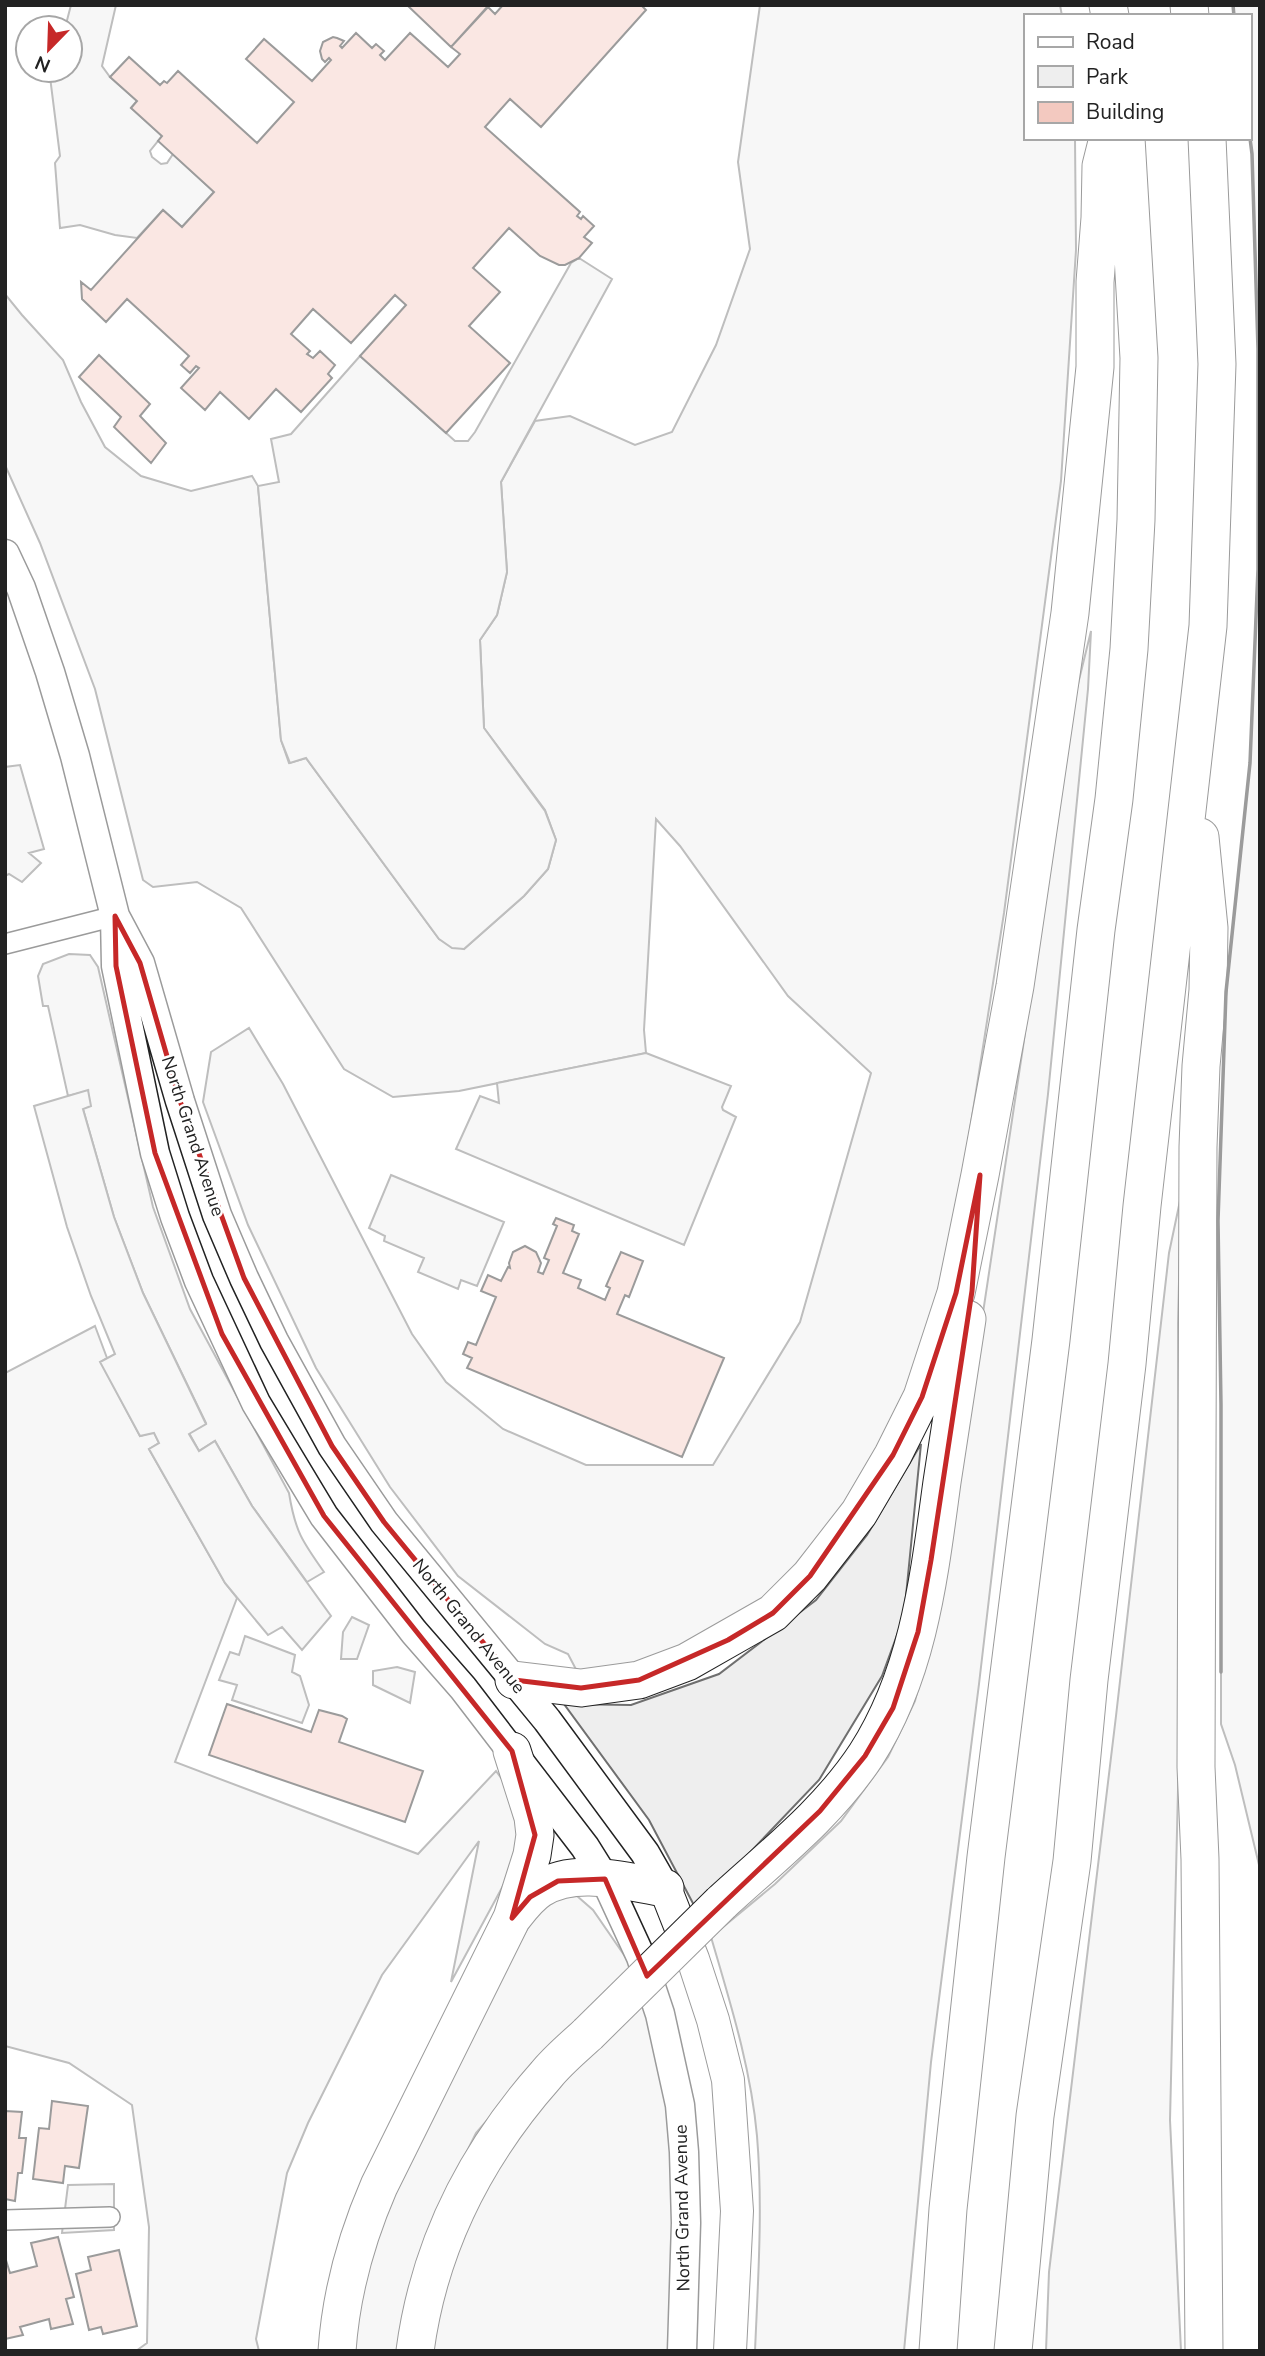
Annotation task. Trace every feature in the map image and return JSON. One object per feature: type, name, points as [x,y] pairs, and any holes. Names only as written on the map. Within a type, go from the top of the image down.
[{"type":"highway","points":[[514,1680],[581,1688],[639,1680],[687,1662],[773,1613],[810,1576],[859,1513],[893,1455],[922,1397],[956,1293],[1015,986],[1070,613],[1095,367],[1095,282],[1101,166],[1108,140]]},
{"type":"highway","points":[[938,2351],[948,2208],[986,1857],[1051,1340],[1129,649],[1136,520],[1139,358],[1126,140]]},
{"type":"highway","points":[[1013,2351],[1035,2116],[1072,1861],[1089,1680],[1128,1364],[1143,1193],[1208,626],[1217,364],[1207,140]]},
{"type":"highway","points":[[1193,767],[1209,928],[1198,1147],[1196,1754],[1204,2351]]},
{"type":"highway","points":[[415,2351],[428,2283],[443,2238],[465,2189],[518,2108],[548,2072],[721,1903],[821,1811],[865,1756],[893,1708],[918,1632],[932,1560],[972,1291],[980,1175]]},
{"type":"highway","points":[[337,2351],[347,2278],[364,2222],[379,2186],[512,1918],[532,1855],[535,1835],[533,1817],[512,1751]]},
{"type":"highway","points":[[512,1918],[541,1888],[558,1881],[581,1877],[665,1888]]},
{"type":"main road","name":"North Grand Avenue","points":[[5,554],[50,672],[75,756],[115,916],[116,966],[155,1153],[175,1217],[222,1334],[256,1403],[324,1516],[414,1632],[463,1688],[585,1847],[605,1879],[641,1957],[660,2014],[680,2105],[686,2223],[682,2351]]},
{"type":"main road","name":"North Grand Avenue","points":[[115,916],[140,963],[180,1101],[218,1215],[274,1341],[332,1446],[384,1522],[547,1720],[645,1853],[665,1888],[693,1959],[728,2080],[737,2211],[730,2351]]},
{"type":"street","points":[[5,944],[115,916]]},
{"type":"street","points":[[5,2220],[110,2217]]},
{"type":"highlighted area","points":[[115,916],[140,963],[180,1101],[244,1278],[332,1446],[384,1522],[514,1680],[581,1688],[639,1680],[728,1640],[773,1613],[810,1576],[893,1455],[922,1397],[956,1293],[980,1175],[972,1291],[931,1560],[918,1632],[893,1708],[865,1756],[820,1811],[647,1976],[605,1879],[558,1881],[530,1897],[512,1918],[535,1835],[512,1751],[324,1516],[222,1334],[155,1153],[116,966]]},
{"type":"green space","points":[[760,5],[1060,5],[1062,14],[1024,14],[1024,140],[1075,140],[1076,250],[1061,481],[1004,913],[956,1219],[923,1350],[895,1416],[824,1537],[777,1588],[731,1624],[682,1650],[580,1677],[568,1654],[545,1644],[458,1576],[390,1487],[316,1368],[248,1225],[203,1102],[211,1052],[249,1028],[283,1084],[412,1334],[446,1382],[503,1429],[586,1465],[713,1465],[800,1322],[871,1073],[788,996],[680,846],[656,819],[644,1030],[646,1053],[459,1091],[393,1097],[344,1069],[241,908],[197,882],[153,887],[143,880],[95,689],[40,543],[5,465],[5,294],[63,360],[105,447],[141,476],[191,491],[252,476],[258,486],[281,740],[289,763],[306,758],[439,939],[464,949],[524,896],[548,869],[556,840],[545,810],[484,728],[480,640],[497,615],[507,572],[501,482],[535,421],[570,416],[635,445],[672,432],[716,345],[750,249],[738,162]]},
{"type":"green space","points":[[1233,5],[1260,5],[1260,1869],[1235,1765],[1221,1724],[1218,1221],[1226,992],[1250,763],[1258,569],[1258,349],[1250,140],[1251,14],[1234,14]]},
{"type":"green space","points":[[1091,631],[1088,689],[1048,1094],[979,1684],[931,2062],[904,2351],[755,2351],[760,2217],[757,2136],[745,2060],[711,1937],[775,1884],[841,1821],[888,1757],[915,1701],[939,1605],[1023,1047],[1065,737]]},
{"type":"green space","points":[[69,954],[90,955],[98,967],[153,1207],[190,1309],[289,1493],[300,1535],[324,1572],[307,1582],[252,1506],[215,1441],[199,1451],[189,1433],[206,1423],[143,1293],[114,1217],[83,1109],[88,1091],[68,1096],[48,1006],[43,1006],[38,976],[43,964]]},
{"type":"green space","points":[[1181,1196],[1178,1324],[1179,1749],[1170,2120],[1181,2351],[1046,2351],[1049,2272],[1169,1253]]},
{"type":"green space","points":[[95,1326],[107,1358],[101,1362],[140,1436],[154,1432],[159,1443],[149,1449],[225,1583],[237,1598],[175,1762],[418,1854],[496,1771],[507,1786],[519,1836],[517,1860],[451,1982],[479,1841],[382,1975],[308,2123],[287,2173],[256,2339],[259,2351],[136,2351],[147,2343],[149,2227],[132,2105],[69,2063],[5,2046],[5,1373]]},
{"type":"green space","points":[[921,1444],[904,1616],[882,1676],[819,1780],[696,1909],[649,1820],[564,1704],[631,1705],[719,1674],[816,1600],[867,1535]]},
{"type":"green space","points":[[577,1896],[593,1910],[633,1968],[538,2061],[476,2133],[435,2216],[401,2351],[350,2351],[374,2225],[491,1994],[535,1915],[557,1898]]},
{"type":"green space","points":[[642,1999],[665,2090],[675,2210],[668,2351],[431,2351],[446,2274],[482,2191],[521,2127]]},
{"type":"shaded area","points":[[71,5],[116,5],[102,66],[110,77],[137,101],[131,108],[162,136],[150,151],[152,157],[161,164],[167,163],[173,154],[214,192],[182,227],[163,210],[137,238],[80,225],[60,228],[55,163],[60,156],[51,84],[84,84],[84,14],[69,14]]},
{"type":"shaded area","points":[[579,258],[612,279],[501,482],[507,572],[497,615],[480,640],[484,728],[545,811],[556,840],[548,869],[524,896],[464,949],[452,948],[439,939],[306,758],[290,763],[281,740],[258,486],[279,482],[271,439],[291,434],[360,356],[455,441],[468,441],[571,263]]},
{"type":"shaded area","points":[[20,765],[44,849],[29,853],[41,863],[22,882],[9,874],[5,876],[5,767]]},
{"type":"shaded area","points":[[646,1053],[731,1086],[722,1107],[736,1117],[684,1245],[456,1149],[480,1096],[499,1103],[497,1083]]},
{"type":"shaded area","points":[[88,1090],[91,1106],[83,1109],[114,1217],[143,1293],[206,1424],[189,1434],[199,1451],[215,1441],[252,1506],[331,1616],[302,1650],[282,1627],[268,1635],[225,1583],[149,1449],[159,1443],[154,1433],[140,1436],[100,1362],[115,1354],[67,1227],[34,1106]]},
{"type":"shaded area","points":[[391,1175],[504,1222],[477,1286],[461,1280],[458,1289],[418,1272],[424,1258],[384,1241],[385,1236],[369,1228]]},
{"type":"shaded area","points":[[352,1617],[369,1625],[357,1659],[341,1659],[343,1632]]},
{"type":"shaded area","points":[[245,1636],[295,1655],[292,1672],[300,1676],[309,1705],[302,1723],[232,1700],[237,1685],[219,1680],[230,1652],[239,1655]]},
{"type":"shaded area","points":[[397,1667],[415,1672],[410,1703],[373,1685],[373,1671]]},
{"type":"shaded area","points":[[114,2184],[114,2230],[62,2233],[68,2185]]},
{"type":"building","points":[[407,5],[489,5],[451,47]]},
{"type":"building","points":[[503,5],[641,5],[646,10],[541,127],[510,99],[485,127],[580,212],[577,216],[581,219],[583,216],[594,226],[584,237],[592,243],[579,258],[559,265],[540,256],[509,228],[473,268],[500,292],[469,326],[510,363],[446,433],[360,356],[406,305],[395,295],[351,343],[313,309],[291,334],[310,351],[307,354],[313,358],[320,351],[335,365],[328,374],[332,378],[301,412],[276,389],[249,419],[220,392],[205,410],[181,388],[199,368],[196,366],[190,373],[181,365],[189,356],[127,299],[106,322],[82,299],[81,282],[91,290],[163,210],[182,227],[214,192],[158,141],[162,136],[131,108],[137,101],[110,77],[129,57],[160,85],[164,81],[167,83],[178,71],[257,143],[294,102],[246,59],[264,39],[312,81],[331,60],[329,58],[325,62],[322,59],[320,51],[323,42],[337,38],[344,41],[340,46],[342,48],[356,33],[372,48],[376,44],[384,51],[380,55],[385,60],[410,33],[448,67],[460,54],[451,47],[488,7],[495,14]]},
{"type":"building","points":[[99,355],[150,404],[140,416],[166,443],[151,463],[114,427],[121,417],[79,377]]},
{"type":"building","points":[[556,1218],[574,1225],[572,1231],[579,1234],[563,1273],[581,1280],[578,1288],[605,1300],[610,1288],[606,1286],[621,1252],[643,1261],[629,1297],[625,1295],[617,1314],[724,1358],[682,1457],[467,1368],[472,1358],[463,1354],[468,1342],[476,1345],[496,1297],[481,1291],[488,1275],[501,1281],[508,1267],[510,1268],[513,1252],[525,1246],[536,1252],[541,1263],[538,1272],[543,1274],[549,1260],[544,1258],[557,1226],[553,1224]]},
{"type":"building","points":[[227,1704],[311,1732],[319,1710],[347,1719],[339,1742],[423,1771],[405,1822],[209,1755]]},
{"type":"building","points":[[52,2101],[88,2106],[79,2168],[65,2166],[63,2183],[33,2179],[39,2128],[49,2129]]},
{"type":"building","points":[[5,2111],[22,2112],[19,2138],[26,2138],[15,2201],[5,2199]]},
{"type":"building","points":[[58,2237],[74,2297],[66,2299],[73,2324],[51,2329],[49,2319],[20,2327],[23,2335],[5,2339],[5,2257],[10,2273],[37,2266],[31,2243]]},
{"type":"building","points":[[119,2250],[137,2326],[103,2334],[101,2327],[89,2330],[76,2274],[91,2270],[88,2257]]},
{"type":"wall","points":[[1233,5],[1234,14]]},
{"type":"wall","points":[[1221,1672],[1218,1221],[1226,992],[1250,763],[1258,569],[1258,349],[1250,140]]}]
